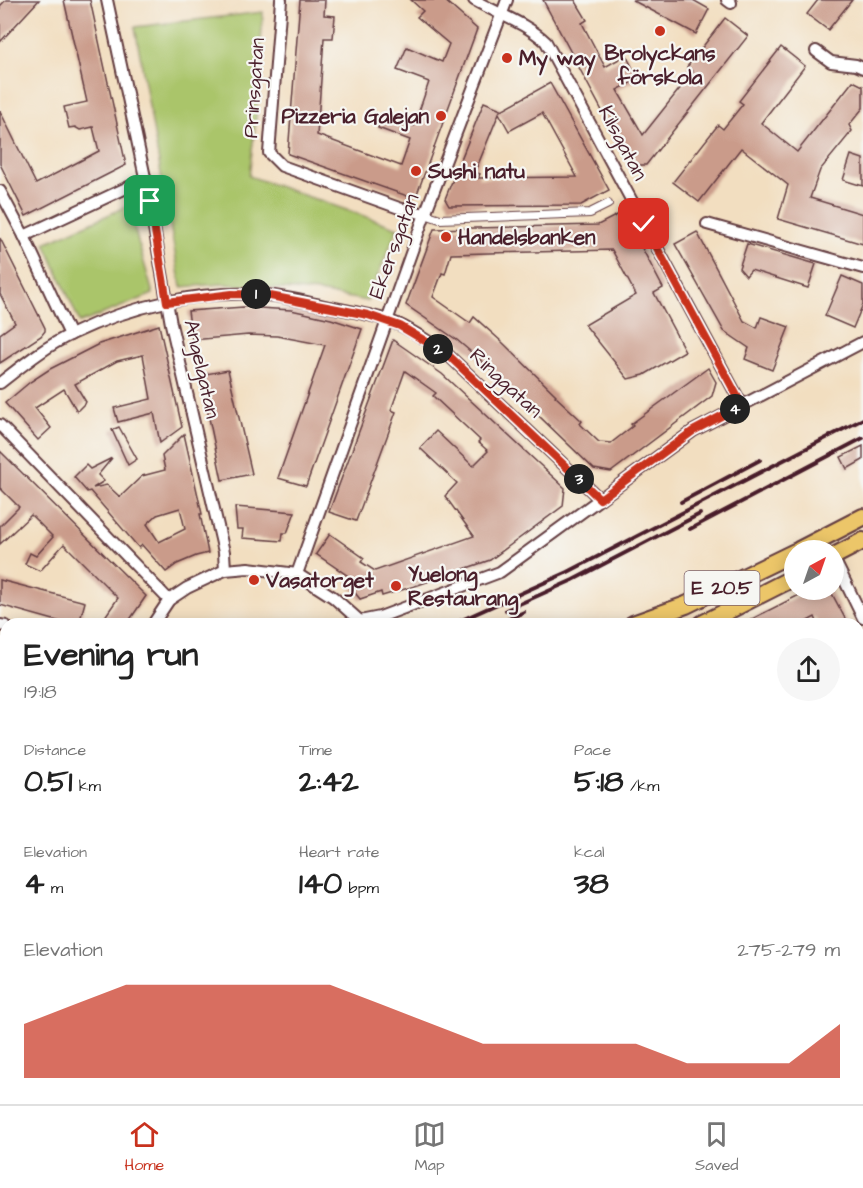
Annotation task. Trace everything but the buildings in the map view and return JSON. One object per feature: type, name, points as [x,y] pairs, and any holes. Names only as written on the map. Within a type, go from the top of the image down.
[{"type":"main road","name":"E 20.5","points":[[831,540],[863,517]]},
{"type":"main road","points":[[844,552],[863,541]]},
{"type":"main road","name":"E 20.5","points":[[650,618],[686,605],[784,557]]},
{"type":"main road","name":"E 20.5","points":[[714,618],[784,583]]},
{"type":"street","name":"Angelgatan","points":[[107,0],[146,182],[167,302],[224,552],[225,570]]},
{"type":"street","name":"Prinsgatan","points":[[281,0],[269,153],[282,166],[399,208],[425,214]]},
{"type":"street","name":"Kilsgatan","points":[[474,0],[534,30],[546,42],[742,405]]},
{"type":"street","name":"Ekersgatan","points":[[297,574],[425,214],[507,0]]},
{"type":"street","points":[[816,51],[831,62],[863,68]]},
{"type":"street","points":[[24,236],[139,182],[146,182]]},
{"type":"street","points":[[0,191],[70,334]]},
{"type":"street","points":[[425,214],[440,219],[590,213],[608,204]]},
{"type":"street","points":[[706,224],[863,268]]},
{"type":"street","name":"Ringgatan","points":[[0,383],[70,334],[117,315],[167,302],[232,294],[265,295],[368,315],[405,328],[447,354],[600,499]]},
{"type":"street","points":[[374,618],[500,572],[693,431],[863,342]]},
{"type":"street","points":[[0,425],[169,600]]},
{"type":"street","points":[[157,618],[169,600],[206,578],[225,570],[267,569],[297,574],[333,597],[357,618]]},
{"type":"street","points":[[844,579],[863,618]]},
{"type":"green space","points":[[263,12],[256,118],[249,176],[398,228],[367,301],[318,292],[223,284],[181,287],[135,27]]},
{"type":"green space","points":[[128,206],[153,294],[80,323],[45,243]]},
{"type":"railway","points":[[466,618],[568,572],[863,419]]},
{"type":"railway","points":[[690,529],[863,438]]},
{"type":"railway","points":[[681,502],[760,460]]},
{"type":"railway","points":[[506,610],[573,580],[700,514]]},
{"type":"railway","points":[[511,618],[524,612]]},
{"type":"place","name":"Brolyckans förskola","points":[[660,31]]},
{"type":"place","name":"My way","points":[[507,58]]},
{"type":"place","name":"Pizzeria Galejan","points":[[441,116]]},
{"type":"place","name":"Sushi natu","points":[[416,171]]},
{"type":"place","name":"Handelsbanken","points":[[446,237]]},
{"type":"place","name":"Vasatorget","points":[[254,580]]},
{"type":"place","name":"Yuelong Restaurang","points":[[396,586]]},
{"type":"route","points":[[150,201],[165,279],[167,302],[232,294],[285,297],[368,315],[400,326],[447,354],[600,499],[693,431],[742,405],[644,224]]}]
